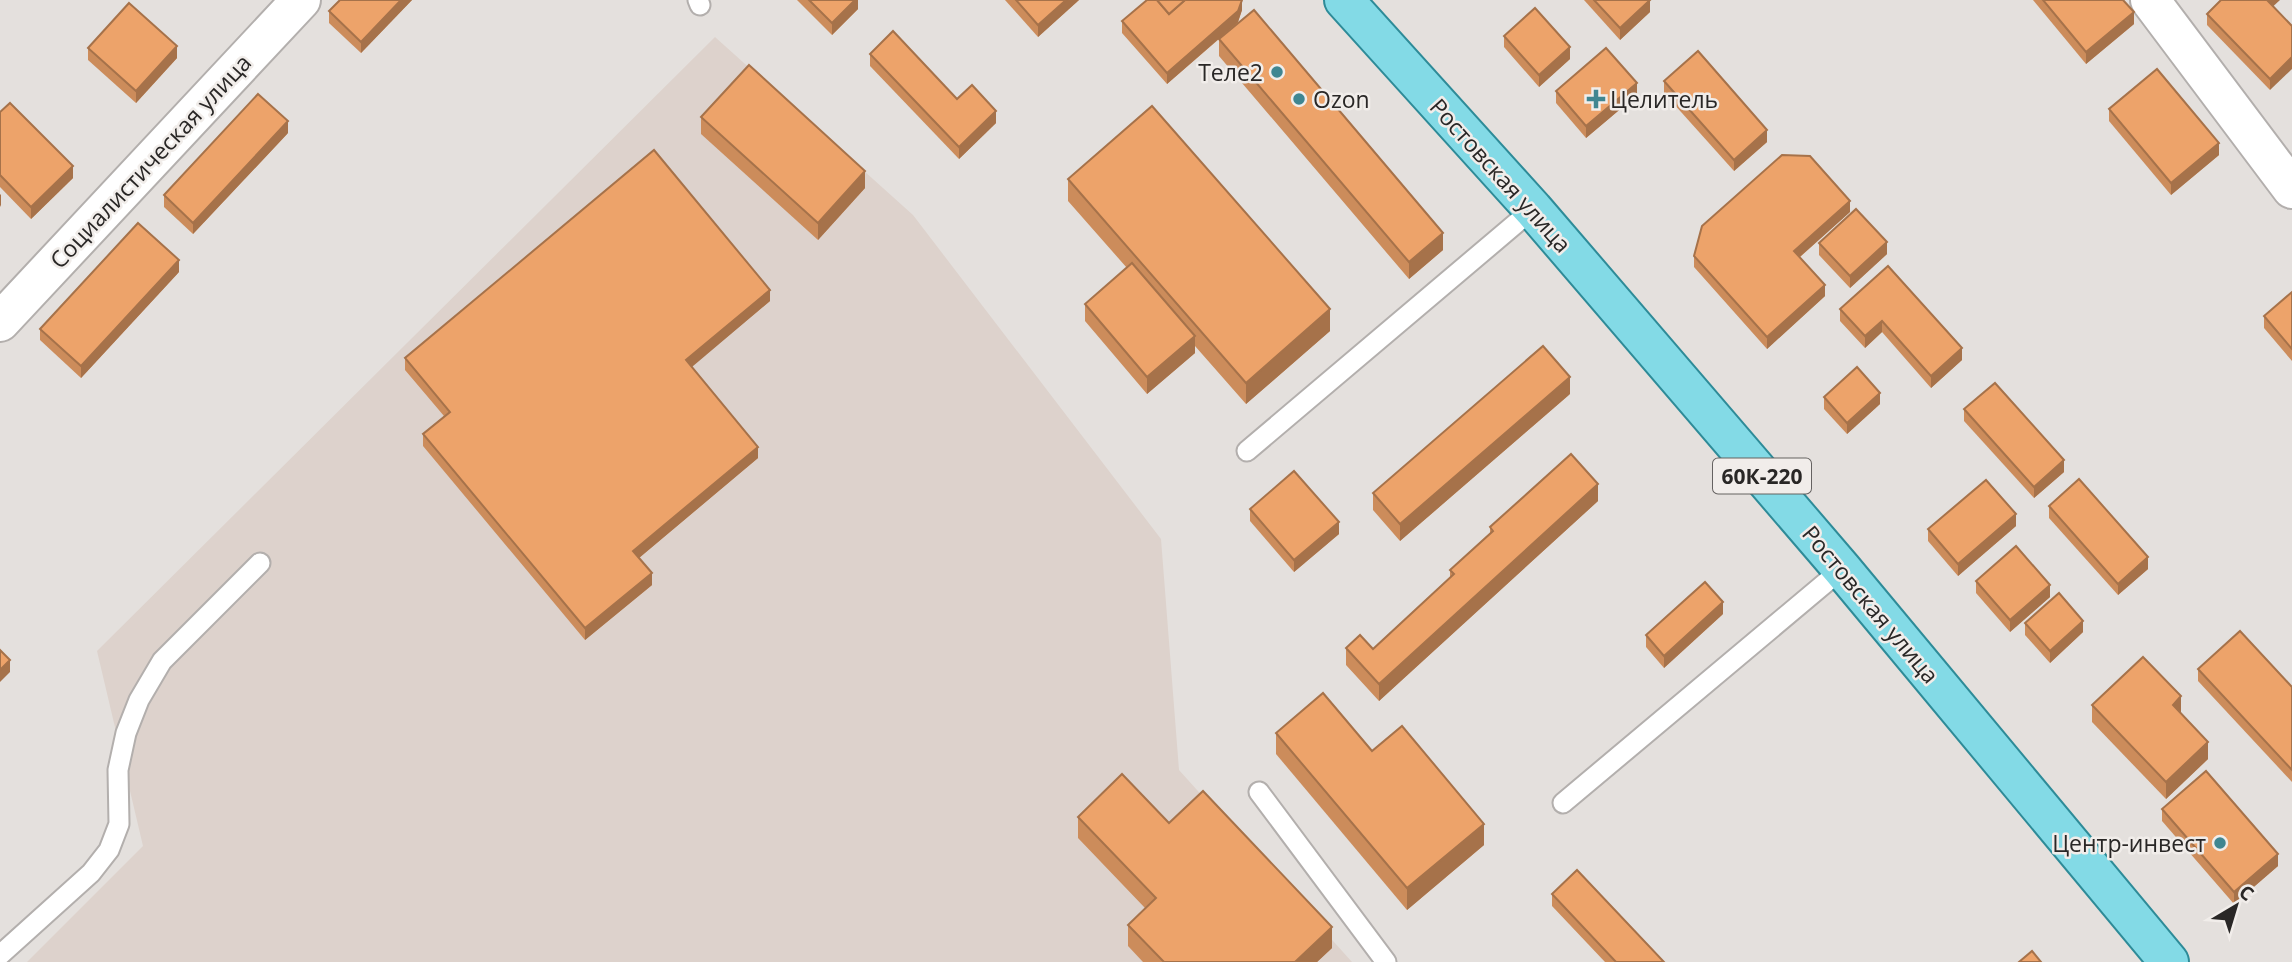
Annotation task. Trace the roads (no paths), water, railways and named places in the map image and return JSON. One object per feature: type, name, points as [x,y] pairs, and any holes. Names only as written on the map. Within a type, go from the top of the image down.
[{"type":"main road","name":"Ростовская улица","points":[[1344,0],[1533,209],[1842,569],[2163,960]]},
{"type":"street","name":"Социалистическая улица","points":[[0,322],[301,0]]},
{"type":"street","points":[[2150,0],[2292,189]]},
{"type":"lane","points":[[1247,451],[1533,209]]},
{"type":"lane","points":[[0,955],[91,873],[109,850],[118,824],[118,770],[126,733],[139,700],[162,661],[260,564]]},
{"type":"lane","points":[[1563,803],[1842,569]]},
{"type":"lane","points":[[1259,792],[1386,962]]},
{"type":"place","name":"Теле2","points":[[1277,72]]},
{"type":"place","name":"Ozon","points":[[1299,99]]},
{"type":"place","name":"Целитель","points":[[1596,99]]},
{"type":"place","name":"Центр-инвест","points":[[2220,843]]}]
